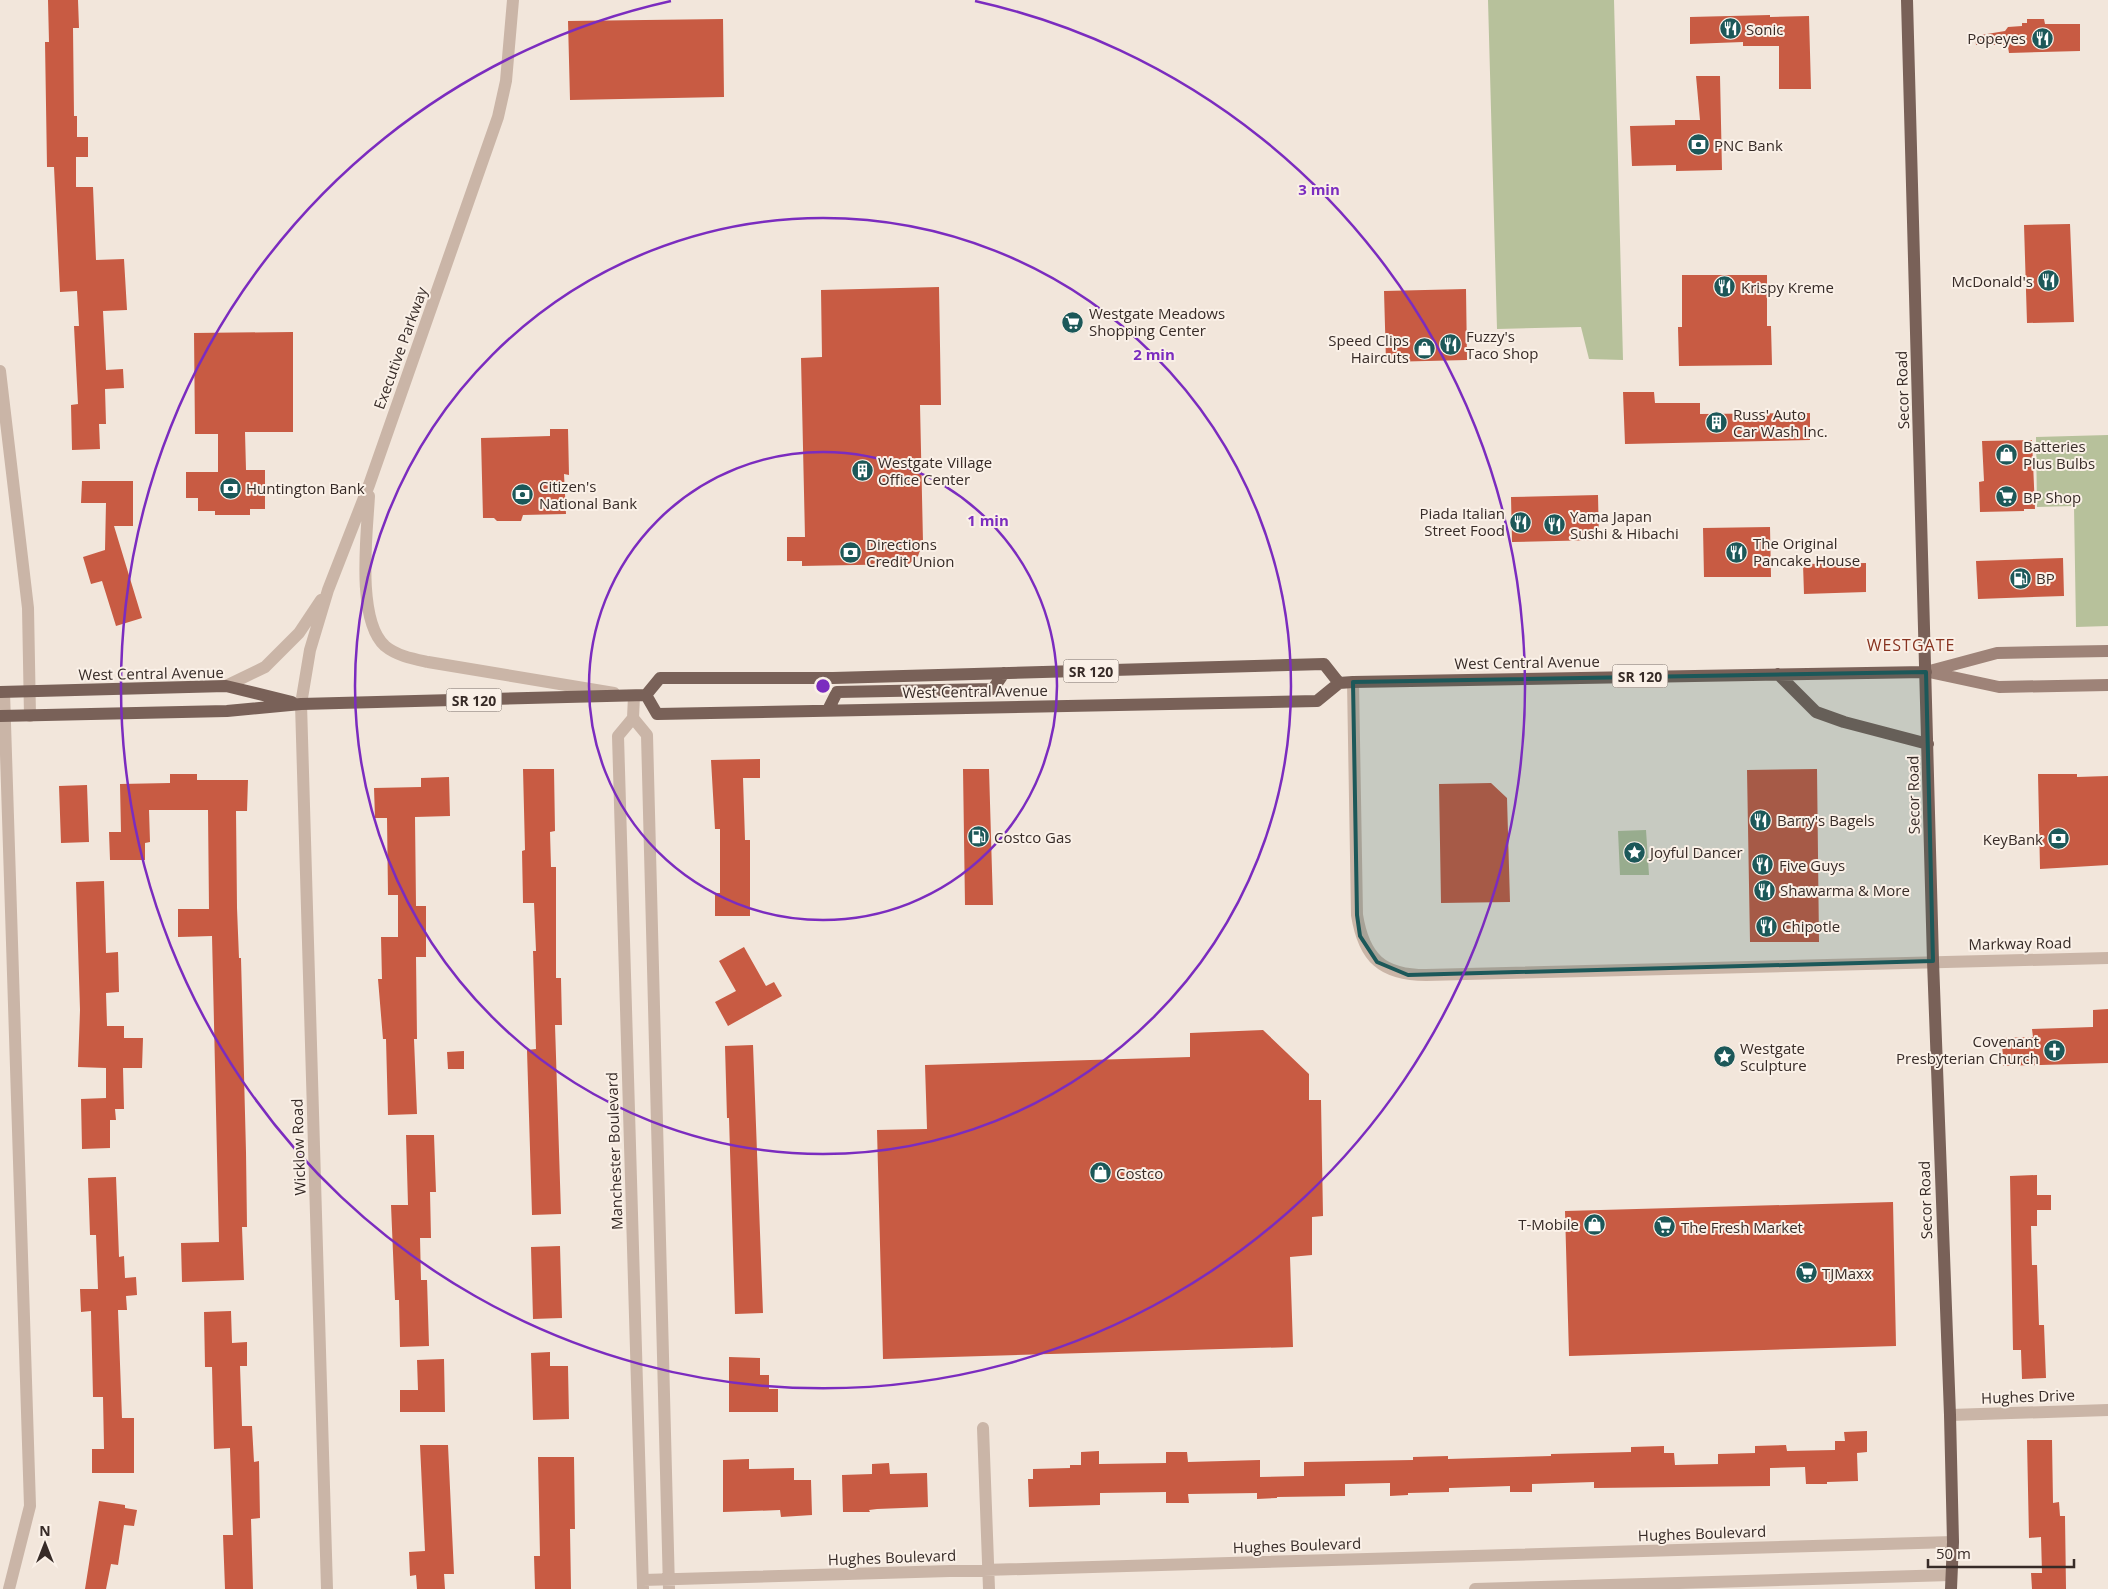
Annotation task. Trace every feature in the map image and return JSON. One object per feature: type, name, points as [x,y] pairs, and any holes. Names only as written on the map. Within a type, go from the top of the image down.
[{"type":"main road","name":"Secor Road","points":[[1906,0],[1933,961],[1950,1415],[1953,1542],[1951,1589]]},
{"type":"main road","name":"West Central Avenue","points":[[1926,672],[1997,653],[2108,651]]},
{"type":"main road","name":"West Central Avenue","points":[[2,716],[227,711],[301,704],[640,696],[660,678],[834,678],[1324,664],[1340,683]]},
{"type":"main road","name":"West Central Avenue","points":[[640,696],[657,714],[1317,701],[1340,683],[1353,682],[1926,672],[1999,687],[2108,685]]},
{"type":"main road","points":[[828,710],[837,692],[993,689],[1004,673]]},
{"type":"main road","points":[[1778,674],[1816,712],[1844,722],[1928,744]]},
{"type":"main road","name":"West Central Avenue","points":[[2,692],[226,686],[301,704]]},
{"type":"street","name":"Executive Parkway","points":[[301,704],[310,650],[328,590],[369,485],[498,117],[506,81],[513,0]]},
{"type":"street","points":[[0,370],[28,608],[30,716]]},
{"type":"street","points":[[369,485],[366,579],[368,607],[374,630],[385,646],[404,656],[428,662],[640,696],[633,718],[647,736],[669,1584]]},
{"type":"street","points":[[226,686],[265,666],[299,633],[328,590]]},
{"type":"street","name":"Markway Road","points":[[1353,682],[1357,915],[1360,936],[1367,950],[1378,962],[1392,970],[1408,975],[1426,975],[2108,958]]},
{"type":"street","points":[[2,692],[30,1506],[8,1589]]},
{"type":"street","name":"Wicklow Road","points":[[301,704],[327,1589]]},
{"type":"street","name":"Manchester Boulevard","points":[[633,718],[618,736],[643,1585]]},
{"type":"street","name":"Hughes Drive","points":[[1950,1415],[2108,1410]]},
{"type":"street","points":[[983,1428],[989,1589]]},
{"type":"street","name":"Hughes Boulevard","points":[[643,1585],[988,1570],[1953,1542]]},
{"type":"street","points":[[1476,1589],[1951,1575]]},
{"type":"highlighted area","points":[[1926,672],[1933,961],[1408,975],[1377,962],[1360,936],[1357,915],[1353,682]]},
{"type":"green space","points":[[1488,0],[1614,0],[1623,360],[1589,359],[1581,327],[1497,329]]},
{"type":"green space","points":[[2108,435],[2108,626],[2076,627],[2074,506],[2037,507],[2036,437]]},
{"type":"green space","points":[[1646,830],[1649,875],[1620,875],[1618,831]]},
{"type":"building","points":[[48,0],[78,0],[79,28],[73,28],[74,116],[77,116],[77,137],[88,137],[88,157],[76,157],[76,187],[93,187],[96,260],[124,259],[127,310],[103,311],[106,370],[123,369],[124,388],[105,389],[106,424],[99,424],[100,449],[72,450],[71,405],[78,404],[74,326],[79,326],[77,291],[60,292],[54,167],[47,167],[45,42],[49,42]]},
{"type":"building","points":[[1770,15],[1770,17],[1809,16],[1811,89],[1779,89],[1779,46],[1743,46],[1743,42],[1690,44],[1690,17]]},
{"type":"building","points":[[723,19],[724,97],[570,100],[568,21]]},
{"type":"building","name":"Popeyes","points":[[2027,19],[2044,19],[2045,24],[2080,24],[2080,51],[2009,53],[2006,45],[1976,45],[1975,36],[2005,31],[2008,27],[2022,26],[2022,23],[2027,23]]},
{"type":"building","points":[[1696,76],[1720,76],[1722,170],[1676,171],[1676,165],[1632,166],[1630,126],[1675,125],[1675,120],[1700,120]]},
{"type":"building","name":"McDonald's","points":[[2070,224],[2074,322],[2027,323],[2024,225]]},
{"type":"building","points":[[1682,275],[1767,275],[1767,326],[1771,326],[1772,365],[1679,366],[1678,327],[1682,327]]},
{"type":"building","name":"Westgate Village Office Center","points":[[939,287],[941,405],[920,405],[923,542],[918,556],[909,564],[802,566],[802,561],[787,561],[787,537],[805,537],[801,358],[822,357],[821,290]]},
{"type":"building","points":[[1466,289],[1467,360],[1386,362],[1384,291]]},
{"type":"building","points":[[293,332],[293,432],[245,432],[246,470],[265,470],[265,509],[250,509],[250,515],[215,515],[215,511],[198,511],[198,498],[186,498],[186,472],[218,472],[218,434],[195,434],[194,333]]},
{"type":"building","name":"Russ' Auto Car Wash Inc.","points":[[1623,392],[1654,392],[1655,403],[1700,403],[1700,414],[1810,413],[1810,440],[1625,444]]},
{"type":"building","name":"Citizen's National Bank","points":[[550,429],[568,429],[569,475],[564,474],[566,514],[523,515],[521,521],[497,521],[494,518],[483,518],[481,438],[550,436]]},
{"type":"building","points":[[2032,440],[2035,509],[1980,512],[1979,482],[1984,481],[1982,441]]},
{"type":"building","points":[[82,481],[133,481],[133,526],[114,526],[142,618],[116,626],[102,581],[91,584],[83,557],[105,550],[106,503],[81,503]]},
{"type":"building","points":[[1598,495],[1599,540],[1512,542],[1511,497]]},
{"type":"building","name":"The Original Pancake House","points":[[1770,527],[1771,577],[1704,577],[1703,528]]},
{"type":"building","name":"BP","points":[[2063,558],[2064,596],[1978,599],[1976,561]]},
{"type":"building","points":[[1866,563],[1866,592],[1804,594],[1803,564]]},
{"type":"building","points":[[760,759],[760,778],[743,778],[745,840],[750,840],[750,916],[715,916],[715,893],[720,893],[720,829],[715,829],[711,760]]},
{"type":"building","points":[[523,769],[554,769],[555,831],[550,832],[551,867],[556,867],[556,978],[561,978],[562,1025],[555,1025],[561,1214],[532,1215],[527,1050],[536,1049],[533,951],[536,951],[534,903],[523,903],[522,851],[525,850]]},
{"type":"building","name":"Costco Gas","points":[[963,769],[989,769],[993,905],[965,905]]},
{"type":"building","points":[[1817,769],[1819,942],[1750,942],[1747,770]]},
{"type":"building","points":[[170,774],[197,774],[197,780],[248,780],[247,811],[236,811],[237,908],[239,958],[241,958],[246,1152],[247,1227],[242,1227],[244,1280],[182,1282],[181,1243],[219,1242],[212,936],[178,937],[178,909],[209,909],[208,810],[149,810],[150,842],[145,843],[145,860],[110,860],[109,832],[121,832],[120,784],[170,783]]},
{"type":"building","points":[[2038,774],[2077,774],[2077,777],[2108,776],[2108,865],[2040,869]]},
{"type":"building","points":[[449,777],[450,816],[415,817],[416,906],[426,906],[426,957],[416,957],[417,1039],[414,1039],[417,1114],[388,1115],[386,1039],[383,1039],[378,979],[382,979],[381,937],[398,937],[398,895],[388,895],[387,818],[375,818],[374,788],[421,787],[421,778]]},
{"type":"building","points":[[1491,783],[1507,798],[1510,902],[1441,903],[1439,784]]},
{"type":"building","points":[[87,785],[89,842],[61,843],[59,786]]},
{"type":"building","points":[[104,881],[106,953],[118,952],[119,992],[106,993],[107,1026],[124,1026],[124,1038],[143,1038],[142,1068],[123,1068],[124,1109],[115,1109],[116,1120],[110,1120],[110,1148],[82,1149],[81,1099],[106,1098],[106,1068],[78,1067],[80,1010],[76,882]]},
{"type":"building","points":[[744,947],[766,986],[774,982],[782,996],[728,1026],[715,1002],[736,991],[719,961]]},
{"type":"building","name":"Covenant Presbyterian Church","points":[[2108,1009],[2108,1063],[2003,1066],[2002,1038],[2033,1037],[2032,1029],[2093,1027],[2093,1010]]},
{"type":"building","name":"Costco","points":[[1263,1030],[1309,1074],[1309,1100],[1321,1100],[1323,1216],[1312,1217],[1312,1255],[1290,1257],[1293,1347],[883,1359],[877,1130],[927,1129],[925,1065],[1190,1057],[1190,1033]]},
{"type":"building","points":[[753,1045],[763,1313],[735,1314],[725,1046]]},
{"type":"building","points":[[464,1051],[464,1069],[448,1069],[447,1052]]},
{"type":"building","points":[[406,1135],[434,1135],[436,1192],[430,1192],[431,1238],[420,1238],[421,1280],[427,1280],[429,1346],[400,1347],[399,1300],[395,1300],[391,1205],[408,1205]]},
{"type":"building","points":[[2037,1175],[2037,1195],[2051,1195],[2051,1210],[2037,1210],[2037,1226],[2031,1226],[2032,1265],[2037,1265],[2039,1325],[2044,1325],[2046,1378],[2022,1379],[2021,1350],[2013,1350],[2010,1176]]},
{"type":"building","points":[[116,1177],[119,1257],[124,1256],[125,1278],[136,1277],[137,1295],[126,1296],[127,1310],[118,1310],[122,1418],[134,1418],[134,1473],[92,1473],[92,1449],[104,1449],[103,1397],[93,1397],[91,1311],[81,1312],[80,1289],[98,1289],[96,1235],[90,1235],[88,1178]]},
{"type":"building","points":[[1893,1202],[1896,1346],[1569,1356],[1565,1211]]},
{"type":"building","points":[[560,1246],[562,1318],[533,1319],[531,1247]]},
{"type":"building","points":[[231,1311],[232,1343],[247,1342],[247,1366],[240,1366],[242,1426],[252,1426],[254,1462],[259,1461],[260,1518],[251,1519],[253,1589],[225,1589],[223,1535],[233,1535],[230,1448],[214,1449],[212,1367],[205,1367],[204,1312]]},
{"type":"building","points":[[550,1352],[550,1366],[568,1366],[569,1419],[533,1420],[531,1353]]},
{"type":"building","points":[[729,1357],[760,1358],[760,1375],[769,1375],[769,1389],[778,1389],[778,1412],[729,1412]]},
{"type":"building","points":[[444,1359],[445,1412],[400,1412],[400,1390],[418,1390],[417,1360]]},
{"type":"building","points":[[1867,1431],[1867,1452],[1857,1453],[1858,1481],[1827,1482],[1827,1484],[1806,1484],[1805,1467],[1770,1468],[1770,1486],[1594,1488],[1594,1482],[1532,1484],[1532,1492],[1510,1492],[1510,1486],[1449,1488],[1449,1492],[1408,1493],[1408,1495],[1390,1496],[1390,1483],[1345,1484],[1345,1496],[1257,1499],[1257,1493],[1188,1494],[1189,1503],[1166,1503],[1166,1492],[1100,1493],[1100,1505],[1029,1507],[1028,1479],[1033,1479],[1033,1469],[1070,1468],[1070,1465],[1081,1465],[1081,1452],[1099,1451],[1099,1464],[1166,1463],[1166,1452],[1187,1452],[1188,1462],[1260,1460],[1260,1477],[1304,1476],[1304,1462],[1413,1460],[1413,1457],[1448,1456],[1448,1459],[1551,1456],[1551,1454],[1631,1452],[1631,1447],[1664,1446],[1664,1453],[1674,1453],[1675,1465],[1718,1464],[1718,1454],[1755,1453],[1755,1446],[1786,1445],[1787,1451],[1835,1450],[1835,1441],[1845,1441],[1844,1432]]},
{"type":"building","points":[[2027,1440],[2052,1440],[2053,1503],[2059,1502],[2060,1516],[2065,1516],[2066,1589],[2032,1589],[2031,1573],[2042,1573],[2041,1537],[2029,1538]]},
{"type":"building","points":[[420,1445],[448,1445],[454,1574],[444,1574],[445,1589],[417,1589],[416,1575],[410,1576],[409,1552],[425,1551]]},
{"type":"building","points":[[538,1457],[574,1457],[575,1529],[570,1529],[571,1589],[535,1589],[534,1556],[540,1556]]},
{"type":"building","points":[[749,1459],[749,1469],[794,1468],[794,1480],[811,1480],[812,1515],[781,1517],[780,1510],[723,1512],[723,1460]]},
{"type":"building","points":[[889,1463],[890,1474],[927,1473],[928,1507],[877,1509],[869,1510],[870,1512],[843,1512],[842,1475],[872,1474],[872,1464]]},
{"type":"building","points":[[99,1501],[125,1505],[125,1508],[137,1510],[134,1526],[124,1525],[118,1565],[111,1564],[106,1589],[85,1589]]},
{"type":"place","name":"Sonic","points":[[1730,29]]},
{"type":"place","name":"Popeyes","points":[[2042,38]]},
{"type":"place","name":"PNC Bank","points":[[1698,145]]},
{"type":"place","name":"McDonald's","points":[[2049,281]]},
{"type":"place","name":"Krispy Kreme","points":[[1725,287]]},
{"type":"place","name":"Westgate Meadows Shopping Center","points":[[1073,322]]},
{"type":"place","name":"Fuzzy's Taco Shop","points":[[1450,345]]},
{"type":"place","name":"Speed Clips Haircuts","points":[[1425,349]]},
{"type":"place","name":"Russ' Auto Car Wash Inc.","points":[[1717,423]]},
{"type":"place","name":"Batteries Plus Bulbs","points":[[2007,455]]},
{"type":"place","name":"Westgate Village Office Center","points":[[862,471]]},
{"type":"place","name":"Huntington Bank","points":[[230,488]]},
{"type":"place","name":"Citizen's National Bank","points":[[523,495]]},
{"type":"place","name":"BP Shop","points":[[2007,497]]},
{"type":"place","name":"Piada Italian Street Food","points":[[1521,522]]},
{"type":"place","name":"Yama Japan Sushi & Hibachi","points":[[1554,525]]},
{"type":"place","name":"The Original Pancake House","points":[[1737,552]]},
{"type":"place","name":"Directions Credit Union","points":[[850,553]]},
{"type":"place","name":"BP","points":[[2020,578]]},
{"type":"place","name":"Barry's Bagels","points":[[1761,820]]},
{"type":"place","name":"Costco Gas","points":[[978,837]]},
{"type":"place","name":"KeyBank","points":[[2059,839]]},
{"type":"place","name":"Joyful Dancer","points":[[1634,852]]},
{"type":"place","name":"Five Guys","points":[[1763,865]]},
{"type":"place","name":"Shawarma & More","points":[[1764,890]]},
{"type":"place","name":"Chipotle","points":[[1766,926]]},
{"type":"place","name":"Covenant Presbyterian Church","points":[[2055,1050]]},
{"type":"place","name":"Westgate Sculpture","points":[[1724,1057]]},
{"type":"place","name":"Costco","points":[[1100,1173]]},
{"type":"place","name":"T-Mobile","points":[[1595,1224]]},
{"type":"place","name":"The Fresh Market","points":[[1665,1227]]},
{"type":"place","name":"TJMaxx","points":[[1806,1273]]},
{"type":"district","name":"WESTGATE","points":[[1911,645]]}]
